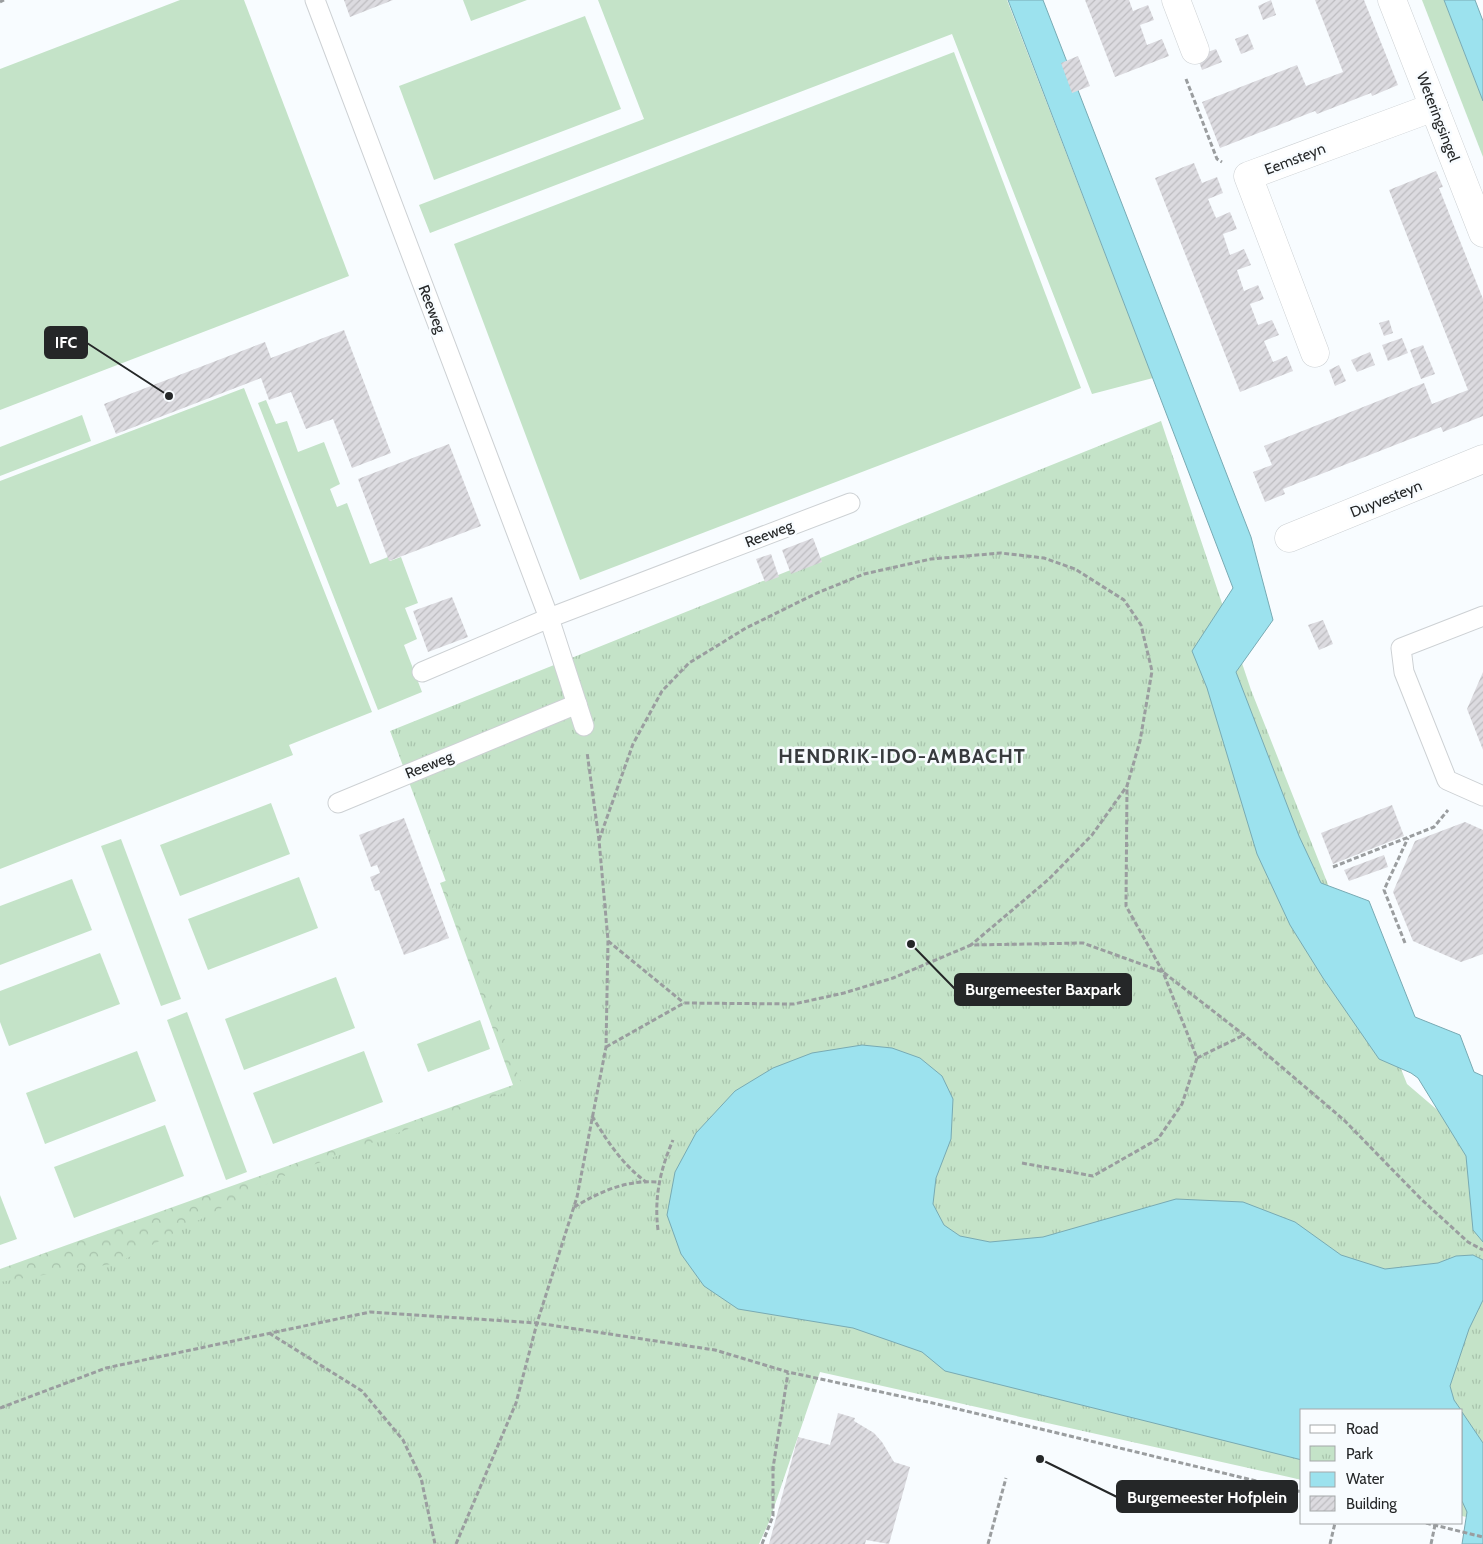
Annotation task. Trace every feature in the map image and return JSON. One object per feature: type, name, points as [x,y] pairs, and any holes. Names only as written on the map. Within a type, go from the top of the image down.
[{"type":"street","points":[[1176,0],[1195,50]]},
{"type":"street","name":"Weteringsingel","points":[[1392,0],[1483,234]]},
{"type":"street","name":"Eemsteyn","points":[[1315,354],[1248,176],[1434,107]]},
{"type":"street","name":"Duyvesteyn","points":[[1289,538],[1483,459]]},
{"type":"lane","name":"Reeweg","points":[[315,0],[549,618],[584,726]]},
{"type":"lane","name":"Reeweg","points":[[422,672],[549,618],[850,503]]},
{"type":"lane","points":[[1483,616],[1401,648],[1404,672],[1447,780],[1483,796]]},
{"type":"lane","name":"Reeweg","points":[[338,803],[577,704]]},
{"type":"path","points":[[0,2],[4,0]]},
{"type":"path","points":[[1195,50],[1176,54],[1217,159],[1248,176]]},
{"type":"path","points":[[599,840],[633,744],[662,690],[689,663],[746,628],[817,593],[864,574],[931,559],[1001,553],[1044,558],[1075,569],[1124,600],[1141,625],[1152,671],[1140,741],[1127,786],[1126,906],[1163,972],[1197,1058],[1182,1104],[1158,1139],[1093,1176],[1022,1164]]},
{"type":"path","points":[[456,1544],[516,1403],[537,1323],[573,1207],[606,1047],[608,940],[599,840],[584,726]]},
{"type":"path","points":[[1333,867],[1434,828],[1450,808],[1447,780]]},
{"type":"path","points":[[606,1047],[684,1003],[794,1004],[844,993],[893,978],[971,945],[1049,879],[1092,835],[1127,786]]},
{"type":"path","points":[[1405,943],[1384,890],[1408,838]]},
{"type":"path","points":[[608,940],[684,1003]]},
{"type":"path","points":[[971,945],[1083,943],[1163,972],[1244,1035],[1344,1120],[1421,1199],[1468,1242],[1483,1250]]},
{"type":"path","points":[[1197,1058],[1244,1035]]},
{"type":"path","points":[[592,1116],[615,1153],[632,1171],[646,1182]]},
{"type":"path","points":[[658,1230],[658,1182],[673,1140]]},
{"type":"path","points":[[573,1207],[609,1188],[628,1182],[658,1182]]},
{"type":"path","points":[[0,1408],[106,1368],[370,1312],[537,1323],[715,1350],[788,1372],[937,1404],[1300,1492]]},
{"type":"path","points":[[269,1333],[362,1391],[403,1440],[421,1478],[435,1544]]},
{"type":"path","points":[[762,1544],[772,1516],[773,1468],[788,1372]]},
{"type":"path","points":[[988,1544],[1006,1478]]},
{"type":"path","points":[[1330,1544],[1335,1524]]},
{"type":"path","points":[[1431,1524],[1483,1537]]},
{"type":"path","points":[[1431,1544],[1436,1525]]},
{"type":"green space","points":[[180,0],[244,0],[349,276],[0,410],[0,69]]},
{"type":"green space","points":[[463,0],[527,0],[471,21]]},
{"type":"green space","points":[[598,0],[1007,0],[1153,378],[1092,394],[952,34],[430,233],[419,205],[644,119]]},
{"type":"green space","points":[[1422,0],[1444,0],[1483,101],[1483,157]]},
{"type":"green space","points":[[585,16],[621,109],[434,180],[399,86]]},
{"type":"green space","points":[[954,52],[1081,388],[580,580],[454,244]]},
{"type":"green space","points":[[244,388],[372,712],[289,745],[293,755],[0,869],[0,481]]},
{"type":"green space","points":[[266,400],[276,424],[287,421],[298,452],[324,442],[340,484],[330,489],[337,507],[347,503],[370,564],[388,557],[390,561],[401,557],[418,603],[405,608],[417,639],[404,645],[422,692],[378,710],[258,403]]},
{"type":"green space","points":[[82,415],[91,441],[0,476],[0,447]]},
{"type":"green space","points":[[1161,421],[1251,690],[1407,1084],[1483,1149],[1483,1521],[1463,1516],[1463,1409],[1300,1409],[1300,1480],[820,1372],[769,1522],[759,1544],[0,1544],[0,1282],[118,1263],[276,1179],[522,1086],[390,731]]},
{"type":"green space","points":[[271,803],[290,854],[180,896],[160,845]]},
{"type":"green space","points":[[564,838],[578,1094],[0,1392],[0,1269],[513,1085],[440,883]]},
{"type":"green space","points":[[121,839],[181,999],[161,1006],[101,846]]},
{"type":"green space","points":[[299,877],[318,928],[208,970],[188,919]]},
{"type":"green space","points":[[72,879],[92,930],[0,965],[0,906]]},
{"type":"green space","points":[[100,953],[120,1004],[9,1046],[0,1022],[0,991]]},
{"type":"green space","points":[[336,977],[355,1028],[244,1070],[225,1019]]},
{"type":"green space","points":[[187,1012],[247,1172],[226,1180],[167,1020]]},
{"type":"green space","points":[[480,1020],[490,1049],[428,1072],[417,1044]]},
{"type":"green space","points":[[137,1051],[156,1101],[45,1144],[26,1093]]},
{"type":"green space","points":[[364,1051],[383,1102],[273,1144],[253,1093]]},
{"type":"green space","points":[[165,1125],[184,1176],[74,1218],[54,1167]]},
{"type":"green space","points":[[0,1195],[17,1239],[0,1245]]},
{"type":"water","points":[[1008,0],[1043,0],[1251,537],[1273,620],[1236,672],[1299,836],[1321,883],[1369,901],[1415,1017],[1460,1035],[1474,1072],[1483,1076],[1483,1242],[1473,1230],[1466,1156],[1418,1078],[1379,1059],[1323,978],[1290,925],[1257,854],[1207,688],[1192,651],[1233,588]]},
{"type":"water","points":[[1444,0],[1475,0],[1483,21],[1483,101]]},
{"type":"water","points":[[862,1045],[892,1048],[920,1058],[942,1076],[953,1099],[951,1139],[936,1178],[933,1204],[944,1225],[960,1236],[990,1242],[1043,1237],[1176,1199],[1243,1202],[1295,1222],[1341,1255],[1385,1269],[1438,1263],[1456,1256],[1473,1255],[1483,1260],[1483,1300],[1469,1329],[1450,1386],[1454,1400],[1460,1409],[1300,1409],[1300,1460],[945,1371],[922,1352],[853,1328],[738,1309],[704,1286],[681,1254],[667,1215],[675,1172],[696,1133],[735,1091],[773,1068],[812,1053]]},
{"type":"water","points":[[1463,1413],[1483,1443],[1483,1544],[1462,1544],[1467,1512],[1463,1503]]},
{"type":"building","points":[[344,0],[393,0],[350,17]]},
{"type":"building","points":[[1085,0],[1129,0],[1133,11],[1148,5],[1154,20],[1140,25],[1147,45],[1162,39],[1169,56],[1115,77]]},
{"type":"building","points":[[1271,0],[1276,15],[1263,20],[1258,6]]},
{"type":"building","points":[[1315,0],[1364,0],[1398,85],[1372,96],[1371,93],[1317,114],[1315,111],[1220,148],[1202,102],[1297,65],[1306,86],[1343,72]]},
{"type":"building","points":[[1248,34],[1254,49],[1241,54],[1235,39]]},
{"type":"building","points":[[1216,49],[1222,62],[1202,70],[1197,56]]},
{"type":"building","points":[[1078,56],[1090,86],[1072,93],[1061,63]]},
{"type":"building","points":[[1194,163],[1202,183],[1217,177],[1223,193],[1208,199],[1216,218],[1230,212],[1237,229],[1223,234],[1230,255],[1244,249],[1251,265],[1237,270],[1244,291],[1258,285],[1264,299],[1250,304],[1258,325],[1272,320],[1279,335],[1264,341],[1273,362],[1287,356],[1293,371],[1240,392],[1155,178]]},
{"type":"building","points":[[1436,171],[1443,187],[1439,188],[1483,299],[1483,416],[1443,432],[1441,427],[1283,489],[1285,494],[1265,502],[1253,472],[1272,465],[1264,446],[1424,383],[1432,404],[1468,390],[1389,190]]},
{"type":"building","points":[[1389,320],[1393,333],[1384,336],[1379,323]]},
{"type":"building","points":[[344,330],[391,453],[352,468],[333,419],[306,429],[291,392],[269,400],[261,378],[116,434],[104,404],[265,342],[271,358]]},
{"type":"building","points":[[1402,338],[1408,353],[1388,361],[1382,345]]},
{"type":"building","points":[[1423,345],[1435,374],[1421,379],[1410,350]]},
{"type":"building","points":[[1370,352],[1375,365],[1357,372],[1351,360]]},
{"type":"building","points":[[1339,365],[1346,381],[1335,386],[1329,370]]},
{"type":"building","points":[[449,444],[481,526],[389,561],[358,479]]},
{"type":"building","points":[[813,538],[822,562],[791,574],[782,550]]},
{"type":"building","points":[[771,554],[779,577],[765,582],[756,559]]},
{"type":"building","points":[[452,597],[468,637],[428,652],[413,611]]},
{"type":"building","points":[[1323,620],[1333,644],[1319,650],[1308,625]]},
{"type":"building","points":[[1483,672],[1483,750],[1467,709]]},
{"type":"building","points":[[1392,805],[1404,836],[1333,864],[1321,833]]},
{"type":"building","points":[[404,818],[449,938],[404,955],[379,890],[375,891],[370,877],[380,873],[377,865],[371,867],[359,835]]},
{"type":"building","points":[[1465,822],[1483,830],[1483,954],[1461,962],[1413,941],[1393,892],[1415,841]]},
{"type":"building","points":[[1384,855],[1388,867],[1349,881],[1344,870]]},
{"type":"building","points":[[838,1413],[855,1418],[854,1421],[874,1433],[882,1442],[894,1462],[910,1467],[889,1544],[866,1540],[865,1544],[769,1544],[798,1437],[830,1445]]},
{"type":"place","name":"IFC","points":[[169,396]]},
{"type":"place","name":"Burgemeester Baxpark","points":[[911,944]]},
{"type":"place","name":"Burgemeester Hofplein","points":[[1040,1459]]},
{"type":"district","name":"HENDRIK-IDO-AMBACHT","points":[[902,756]]}]
